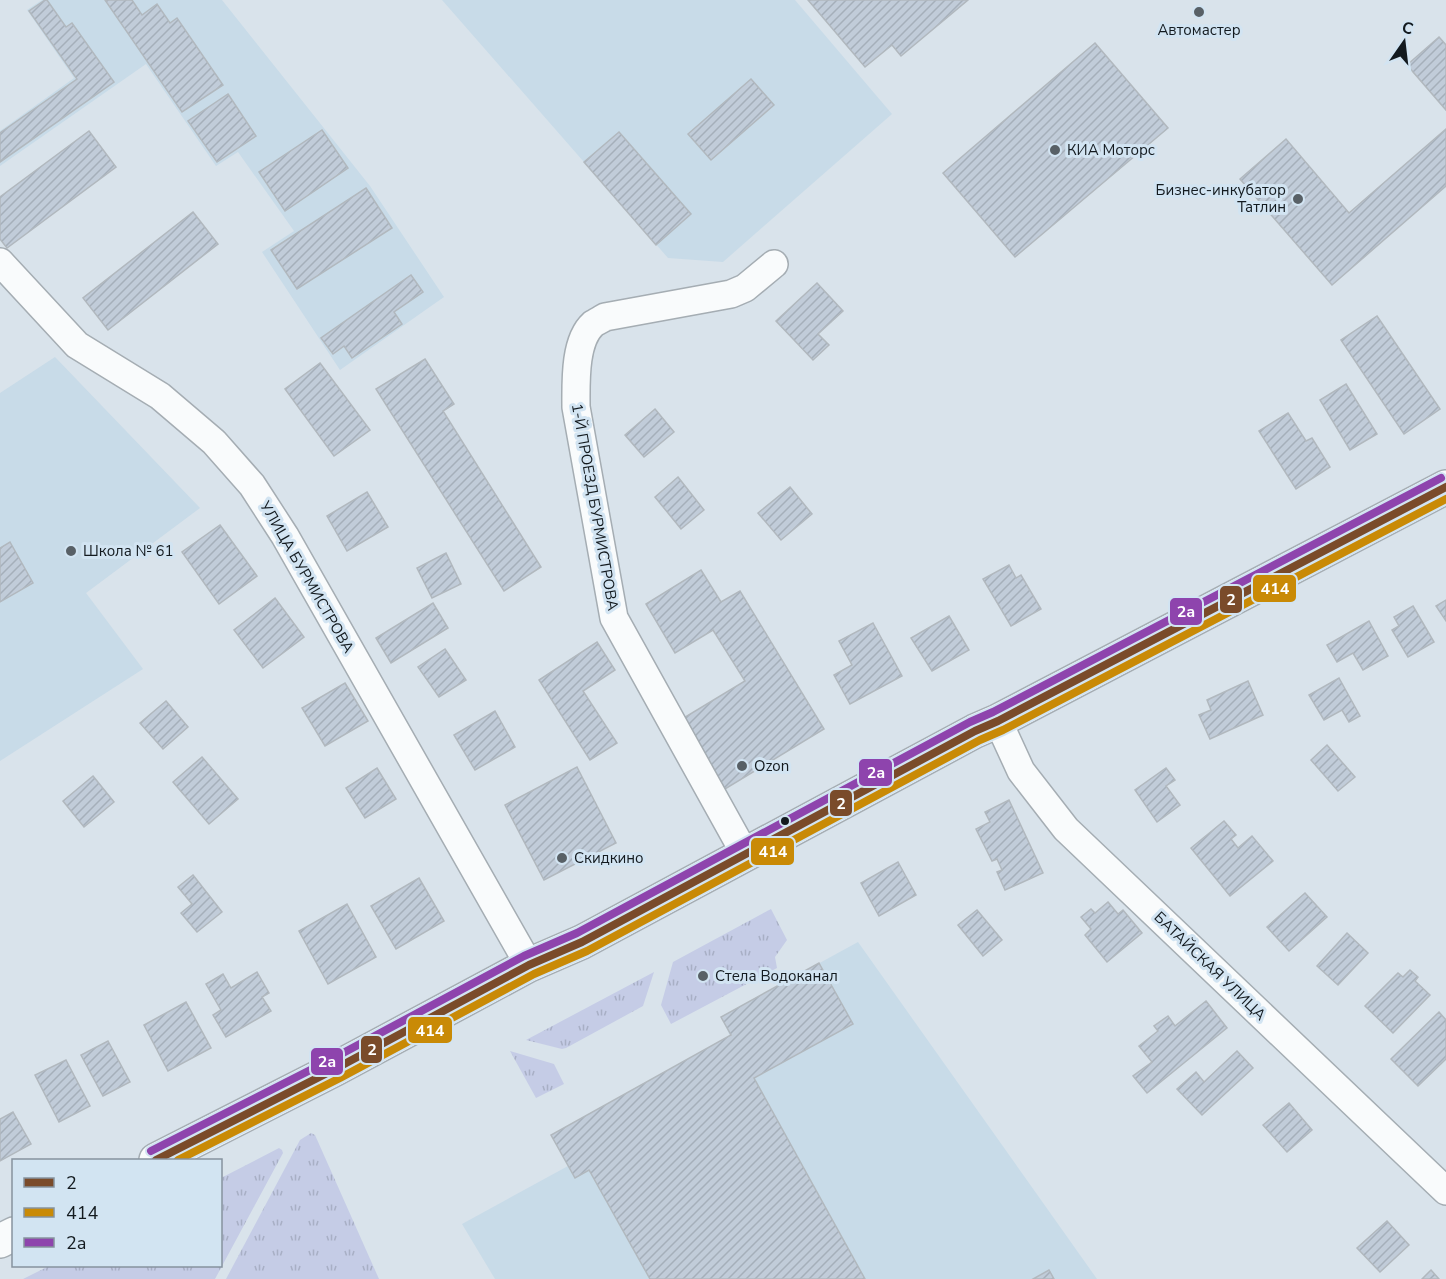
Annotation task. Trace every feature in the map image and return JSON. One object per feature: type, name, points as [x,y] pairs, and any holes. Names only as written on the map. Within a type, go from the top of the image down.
[{"type":"main road","points":[[160,1159],[335,1069],[529,965],[582,942],[964,736],[998,721],[1446,487]]},
{"type":"street","name":"УЛИЦА БУРМИСТРОВА","points":[[0,262],[77,345],[160,396],[214,442],[252,485],[285,536],[529,965]]},
{"type":"street","name":"1-Й ПРОЕЗД БУРМИСТРОВА","points":[[745,854],[614,618],[576,407],[576,377],[580,350],[585,336],[592,325],[605,317],[731,294],[745,288],[774,264]]},
{"type":"street","name":"БАТАЙСКАЯ УЛИЦА","points":[[998,721],[1021,771],[1066,829],[1446,1191]]},
{"type":"shaded area","points":[[42,0],[222,0],[370,186],[444,297],[340,370],[262,252],[294,231],[238,152],[216,166],[146,64],[0,166],[0,131],[74,78],[27,10]]},
{"type":"shaded area","points":[[442,0],[795,0],[892,114],[723,262],[668,258]]},
{"type":"shaded area","name":"Школа № 61","points":[[55,357],[200,508],[86,593],[143,669],[0,761],[0,393]]},
{"type":"shaded area","points":[[858,942],[1097,1279],[495,1279],[462,1224],[568,1166],[551,1135],[730,1036],[721,1017]]},
{"type":"green space","points":[[771,909],[787,940],[775,957],[777,968],[671,1024],[661,1005],[673,962]]},
{"type":"green space","points":[[654,972],[643,1006],[566,1048],[526,1040]]},
{"type":"green space","points":[[510,1051],[554,1064],[564,1084],[536,1098]]},
{"type":"green space","points":[[311,1133],[315,1135],[379,1279],[226,1279],[300,1140]]},
{"type":"green space","points":[[279,1148],[282,1150],[283,1153],[222,1266],[222,1177]]},
{"type":"green space","points":[[47,1267],[221,1267],[215,1279],[23,1279]]},
{"type":"building","points":[[45,0],[66,27],[72,23],[114,82],[0,162],[0,133],[77,79],[29,11]]},
{"type":"building","points":[[105,0],[132,0],[142,15],[157,4],[170,23],[177,18],[223,85],[182,112]]},
{"type":"building","points":[[808,0],[968,0],[901,56],[892,45],[865,67]]},
{"type":"building","points":[[1439,37],[1446,45],[1446,110],[1407,65]]},
{"type":"building","name":"КИА Моторс","points":[[1095,43],[1168,128],[1015,257],[943,173]]},
{"type":"building","points":[[751,79],[774,105],[711,160],[688,134]]},
{"type":"building","points":[[228,94],[256,136],[217,162],[188,121]]},
{"type":"building","name":"Бизнес-инкубатор Татлин","points":[[1446,129],[1446,186],[1332,285],[1240,179],[1286,139],[1349,213]]},
{"type":"building","points":[[322,130],[348,168],[285,211],[259,172]]},
{"type":"building","points":[[89,131],[116,167],[7,248],[0,239],[0,197]]},
{"type":"building","points":[[619,132],[691,214],[656,245],[584,162]]},
{"type":"building","points":[[366,188],[392,228],[297,289],[271,250]]},
{"type":"building","points":[[193,212],[218,244],[108,330],[83,298]]},
{"type":"building","points":[[411,275],[423,292],[394,312],[402,324],[352,358],[344,346],[333,354],[321,338]]},
{"type":"building","points":[[817,283],[843,311],[818,334],[829,345],[813,360],[776,321]]},
{"type":"building","points":[[1377,316],[1440,409],[1404,434],[1341,340]]},
{"type":"building","points":[[425,359],[454,404],[443,411],[541,567],[504,591],[376,389]]},
{"type":"building","points":[[320,363],[370,430],[334,456],[285,389]]},
{"type":"building","points":[[1346,384],[1377,434],[1350,450],[1320,400]]},
{"type":"building","points":[[655,409],[674,432],[644,457],[625,435]]},
{"type":"building","points":[[1288,413],[1306,441],[1312,438],[1330,467],[1296,489],[1259,431]]},
{"type":"building","points":[[678,477],[704,510],[681,529],[655,497]]},
{"type":"building","points":[[790,487],[812,514],[781,540],[758,513]]},
{"type":"building","points":[[367,492],[388,527],[347,551],[327,516]]},
{"type":"building","points":[[220,525],[257,576],[219,604],[182,552]]},
{"type":"building","points":[[10,542],[33,583],[0,602],[0,548]]},
{"type":"building","points":[[446,553],[461,584],[432,598],[417,568]]},
{"type":"building","points":[[1009,565],[1016,578],[1021,575],[1041,609],[1011,626],[983,579]]},
{"type":"building","points":[[701,570],[721,602],[740,591],[824,729],[725,789],[682,719],[745,681],[713,630],[675,653],[646,604]]},
{"type":"building","points":[[275,598],[304,637],[263,668],[234,630]]},
{"type":"building","points":[[1446,600],[1446,621],[1436,606]]},
{"type":"building","points":[[433,603],[448,628],[391,663],[376,638]]},
{"type":"building","points":[[1413,606],[1434,642],[1408,657],[1392,630],[1399,626],[1394,617]]},
{"type":"building","points":[[949,616],[969,650],[932,671],[911,638]]},
{"type":"building","points":[[1369,621],[1388,656],[1363,670],[1353,653],[1337,662],[1327,645]]},
{"type":"building","points":[[873,623],[902,676],[850,704],[834,675],[852,665],[839,641]]},
{"type":"building","points":[[597,642],[615,670],[583,691],[617,743],[590,760],[539,680]]},
{"type":"building","points":[[445,649],[466,680],[439,697],[418,667]]},
{"type":"building","points":[[1339,678],[1360,716],[1349,722],[1342,710],[1324,720],[1309,695]]},
{"type":"building","points":[[1248,681],[1263,715],[1210,739],[1199,715],[1211,710],[1207,700]]},
{"type":"building","points":[[345,683],[368,721],[325,746],[302,708]]},
{"type":"building","points":[[166,701],[188,727],[163,749],[140,723]]},
{"type":"building","points":[[495,711],[515,747],[475,770],[454,735]]},
{"type":"building","points":[[1327,745],[1355,777],[1338,791],[1311,760]]},
{"type":"building","points":[[202,757],[238,799],[209,824],[173,782]]},
{"type":"building","points":[[577,767],[616,843],[544,880],[505,805]]},
{"type":"building","points":[[377,768],[396,799],[365,818],[346,788]]},
{"type":"building","points":[[1166,768],[1175,780],[1166,786],[1180,805],[1157,822],[1135,790]]},
{"type":"building","points":[[93,776],[114,802],[84,827],[63,801]]},
{"type":"building","points":[[1009,800],[1043,873],[1005,890],[997,872],[1002,870],[997,859],[992,861],[976,829],[990,822],[985,812]]},
{"type":"building","points":[[1224,821],[1236,835],[1231,839],[1238,848],[1252,836],[1273,861],[1230,896],[1191,848]]},
{"type":"building","points":[[898,862],[916,895],[879,916],[861,883]]},
{"type":"building","points":[[193,875],[222,912],[197,932],[181,913],[192,904],[178,887]]},
{"type":"building","points":[[419,878],[444,921],[396,949],[371,906]]},
{"type":"building","points":[[1305,893],[1327,917],[1289,951],[1267,927]]},
{"type":"building","points":[[1108,902],[1118,914],[1123,910],[1142,933],[1107,962],[1085,935],[1091,929],[1081,917],[1091,909],[1095,913]]},
{"type":"building","points":[[347,904],[376,957],[328,984],[299,931]]},
{"type":"building","points":[[977,910],[1002,940],[983,956],[958,925]]},
{"type":"building","points":[[1347,933],[1368,953],[1338,985],[1317,966]]},
{"type":"building","points":[[819,963],[853,1024],[754,1078],[865,1279],[650,1279],[589,1170],[575,1178],[551,1135],[731,1035],[721,1017]]},
{"type":"building","points":[[1410,970],[1418,977],[1415,981],[1430,995],[1393,1033],[1365,1006],[1398,973],[1403,977]]},
{"type":"building","points":[[257,972],[269,993],[262,997],[271,1011],[226,1037],[213,1015],[221,1010],[206,984],[223,974],[231,988]]},
{"type":"building","points":[[1206,1001],[1227,1028],[1147,1093],[1133,1076],[1152,1062],[1139,1046],[1158,1031],[1154,1026],[1168,1016],[1175,1026]]},
{"type":"building","points":[[186,1002],[211,1048],[168,1071],[144,1025]]},
{"type":"building","points":[[1439,1012],[1446,1020],[1446,1059],[1418,1086],[1391,1059]]},
{"type":"building","points":[[108,1041],[130,1082],[103,1096],[81,1055]]},
{"type":"building","points":[[1237,1051],[1253,1068],[1202,1115],[1177,1089],[1196,1072],[1204,1082]]},
{"type":"building","points":[[66,1060],[90,1106],[59,1122],[35,1075]]},
{"type":"building","points":[[1289,1103],[1312,1130],[1287,1152],[1263,1125]]},
{"type":"building","points":[[13,1112],[31,1144],[0,1161],[0,1119]]},
{"type":"building","points":[[1387,1221],[1409,1245],[1380,1272],[1357,1248]]},
{"type":"building","points":[[1049,1270],[1054,1279],[1033,1279]]},
{"type":"building","points":[[1431,1270],[1439,1279],[1422,1279]]},
{"type":"transit line","name":"2а","points":[[151,1151],[330,1060],[524,956],[577,933],[970,722],[1441,478]]},
{"type":"transit line","name":"2","points":[[158,1159],[335,1069],[529,965],[582,942],[975,731],[1446,487]]},
{"type":"transit line","name":"414","points":[[180,1159],[340,1078],[534,974],[587,951],[980,740],[1446,499]]},
{"type":"place","name":"Автомастер","points":[[1199,12]]},
{"type":"place","name":"КИА Моторс","points":[[1055,150]]},
{"type":"place","name":"Бизнес-инкубатор Татлин","points":[[1298,199]]},
{"type":"place","name":"Школа № 61","points":[[71,551]]},
{"type":"place","name":"Ozon","points":[[742,766]]},
{"type":"place","name":"Скидкино","points":[[562,858]]},
{"type":"place","name":"Стела Водоканал","points":[[703,976]]}]
